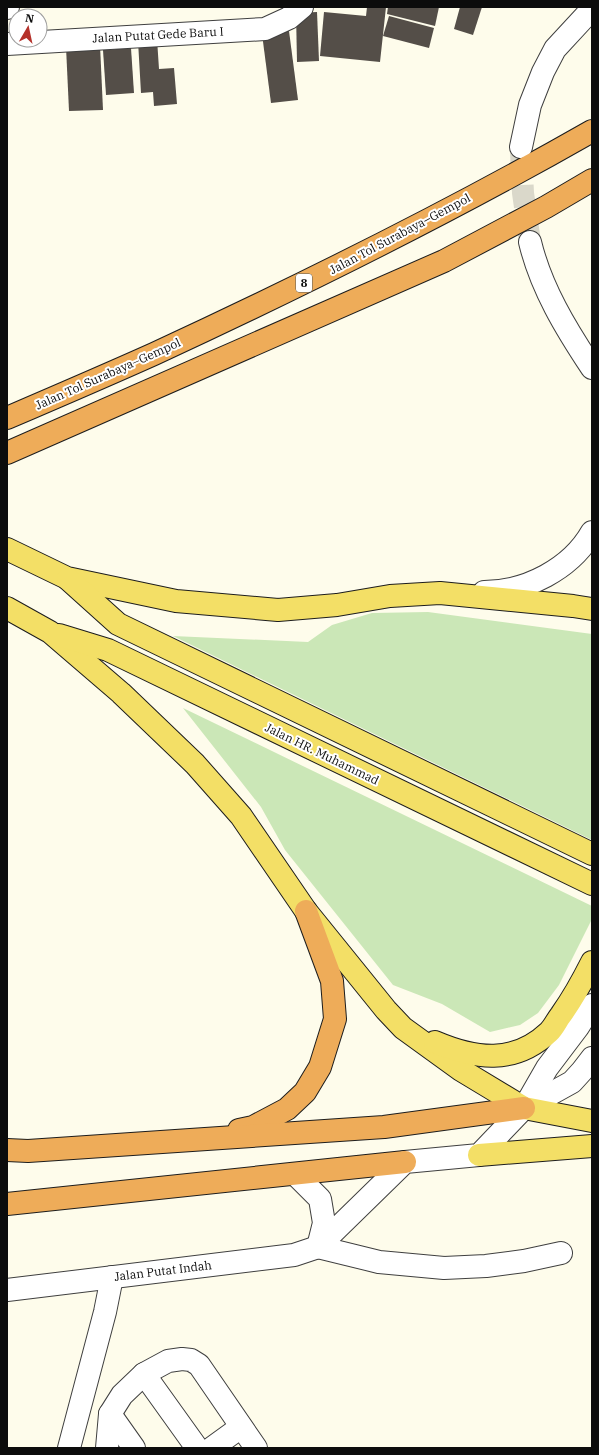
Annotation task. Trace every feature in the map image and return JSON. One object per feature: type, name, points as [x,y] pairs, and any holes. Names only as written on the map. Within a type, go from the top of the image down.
[{"type":"highway","name":"Jalan Tol Surabaya–Gempol","points":[[7,418],[153,354],[332,270],[533,165],[592,131]]},
{"type":"highway","points":[[7,454],[444,260],[546,207],[592,180]]},
{"type":"highway","points":[[187,1140],[253,1127],[287,1109],[305,1092],[320,1067],[335,1019],[332,981],[306,911]]},
{"type":"highway","points":[[7,1150],[28,1151],[384,1127],[524,1108]]},
{"type":"highway","points":[[7,1204],[405,1162]]},
{"type":"main road","points":[[7,549],[67,578],[176,601],[278,610],[337,605],[390,596],[440,593],[582,608],[592,617]]},
{"type":"main road","points":[[67,578],[118,624],[592,854]]},
{"type":"main road","points":[[7,608],[50,632],[121,693],[195,764],[241,816],[306,911],[386,1010],[403,1028],[461,1070],[524,1108],[592,1121]]},
{"type":"main road","name":"Jalan HR. Muhammad","points":[[50,632],[108,650],[592,884]]},
{"type":"main road","points":[[386,1010],[434,1042],[456,1051],[494,1057],[522,1050],[538,1041],[550,1031],[576,994],[592,962]]},
{"type":"main road","points":[[479,1155],[592,1146]]},
{"type":"street","name":"Jalan Putat Gede Baru I","points":[[7,44],[265,29],[289,18],[302,7]]},
{"type":"street","points":[[521,147],[530,105],[543,72],[555,49],[592,9]]},
{"type":"street","points":[[530,242],[535,262],[544,285],[575,343],[592,368]]},
{"type":"street","points":[[440,593],[497,592],[530,584],[562,565],[587,541],[592,532]]},
{"type":"street","points":[[405,1162],[479,1155],[524,1108],[548,1068],[592,1005]]},
{"type":"street","points":[[524,1108],[572,1082],[592,1058]]},
{"type":"street","name":"Jalan Putat Indah","points":[[7,1290],[294,1255],[318,1247],[405,1162]]},
{"type":"street","points":[[295,1174],[320,1199],[324,1223],[318,1247],[379,1262],[444,1268],[486,1266],[517,1262],[561,1253]]},
{"type":"street","points":[[69,1448],[105,1312],[112,1277]]},
{"type":"street","points":[[107,1448],[110,1414],[122,1395],[144,1374],[168,1361],[182,1359],[191,1360],[199,1365],[256,1448]]},
{"type":"street","points":[[144,1374],[197,1448]]},
{"type":"street","points":[[110,1414],[134,1448]]},
{"type":"street","points":[[212,1448],[241,1427]]},
{"type":"green space","points":[[428,612],[592,634],[592,840],[173,636],[308,642],[332,625],[372,613]]},
{"type":"green space","points":[[183,708],[592,906],[592,919],[559,985],[538,1013],[520,1025],[490,1032],[442,1004],[393,985],[285,850],[261,807]]},
{"type":"building","points":[[367,7],[386,7],[380,62],[320,56],[324,12],[366,16]]},
{"type":"building","points":[[388,7],[439,7],[435,26],[387,14]]},
{"type":"building","points":[[460,7],[482,7],[473,35],[454,29]]},
{"type":"building","points":[[317,12],[319,61],[297,62],[296,13]]},
{"type":"building","points":[[389,16],[434,28],[429,48],[383,36]]},
{"type":"building","points":[[289,31],[298,100],[271,103],[262,34]]},
{"type":"building","points":[[157,39],[159,69],[174,68],[177,104],[154,106],[153,92],[141,93],[138,41]]},
{"type":"building","points":[[100,45],[103,110],[69,111],[66,47]]},
{"type":"building","points":[[131,48],[134,93],[106,95],[103,50]]},
{"type":"tunnel","points":[[521,152],[523,193],[530,242]]}]
